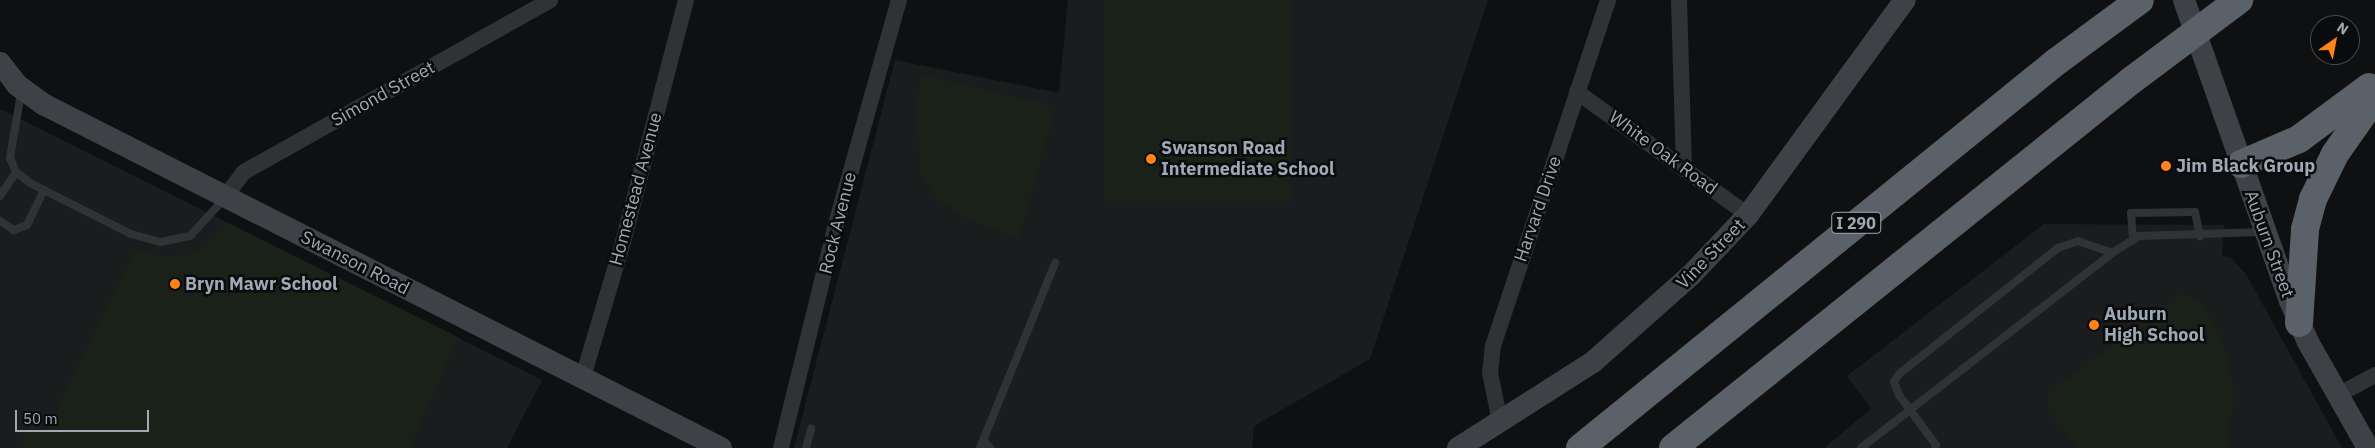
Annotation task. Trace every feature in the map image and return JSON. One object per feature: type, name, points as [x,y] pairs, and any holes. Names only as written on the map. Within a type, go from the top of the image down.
[{"type":"highway","points":[[1673,448],[2156,62],[2237,1]]},
{"type":"highway","name":"I 290","points":[[1580,448],[2056,62],[2138,2]]},
{"type":"highway","points":[[2241,164],[2299,139],[2375,82]]},
{"type":"highway","points":[[2299,323],[2305,229],[2313,199],[2335,154],[2375,97]]},
{"type":"street","name":"Simond Street","points":[[225,197],[244,172],[550,0]]},
{"type":"street","name":"Homestead Avenue","points":[[583,377],[623,242],[686,0]]},
{"type":"street","name":"Rock Avenue","points":[[781,448],[836,224],[899,0]]},
{"type":"street","name":"Harvard Drive","points":[[1500,422],[1490,373],[1491,354],[1608,0]]},
{"type":"street","points":[[1679,0],[1684,169]]},
{"type":"street","name":"Vine Street","points":[[1458,448],[1617,344],[1691,275],[1748,215],[1905,0]]},
{"type":"street","name":"Auburn Street","points":[[2184,0],[2265,232],[2299,323],[2338,395],[2366,439]]},
{"type":"street","name":"Swanson Road","points":[[0,62],[21,89],[225,197],[721,448]]},
{"type":"street","name":"White Oak Road","points":[[1578,92],[1748,215]]},
{"type":"street","points":[[2338,395],[2375,375]]},
{"type":"lane","points":[[21,89],[10,150],[16,172],[44,190],[132,234],[161,242],[190,236],[225,197]]},
{"type":"lane","points":[[0,196],[16,172]]},
{"type":"lane","points":[[0,221],[14,230],[27,225],[44,190]]},
{"type":"lane","points":[[2133,240],[2131,213],[2195,212],[2200,236]]},
{"type":"lane","points":[[1861,448],[1910,408],[2112,253],[2139,236],[2200,236],[2265,232]]},
{"type":"lane","points":[[1934,448],[1936,445],[1894,382],[1899,374],[2058,248],[2078,241],[2112,253]]},
{"type":"lane","points":[[980,448],[1055,263]]},
{"type":"lane","points":[[806,448],[811,429]]},
{"type":"lane","points":[[984,440],[990,448]]},
{"type":"shaded area","name":"Swanson Road Intermediate School","points":[[1068,0],[1488,0],[1370,359],[1254,426],[1252,448],[794,448],[895,60],[1059,93]]},
{"type":"shaded area","points":[[1105,0],[1290,0],[1290,201],[1105,201]]},
{"type":"shaded area","points":[[922,75],[1056,106],[1019,239],[966,219],[938,199],[921,175],[916,109]]},
{"type":"shaded area","name":"Bryn Mawr School","points":[[0,109],[542,380],[507,448],[0,448]]},
{"type":"shaded area","points":[[226,222],[458,337],[410,448],[14,448],[34,424],[46,431],[134,251],[167,257],[190,254],[207,244]]},
{"type":"shaded area","name":"Auburn High School","points":[[2044,224],[2224,225],[2222,255],[2232,259],[2246,274],[2342,448],[1824,448],[1871,409],[1847,376]]},
{"type":"shaded area","points":[[2181,294],[2199,300],[2216,327],[2229,363],[2234,395],[2227,448],[2079,448],[2047,410],[2049,392]]},
{"type":"place","name":"Swanson Road Intermediate School","points":[[1151,159]]},
{"type":"place","name":"Jim Black Group","points":[[2166,166]]},
{"type":"place","name":"Bryn Mawr School","points":[[175,284]]},
{"type":"place","name":"Auburn High School","points":[[2094,325]]}]
